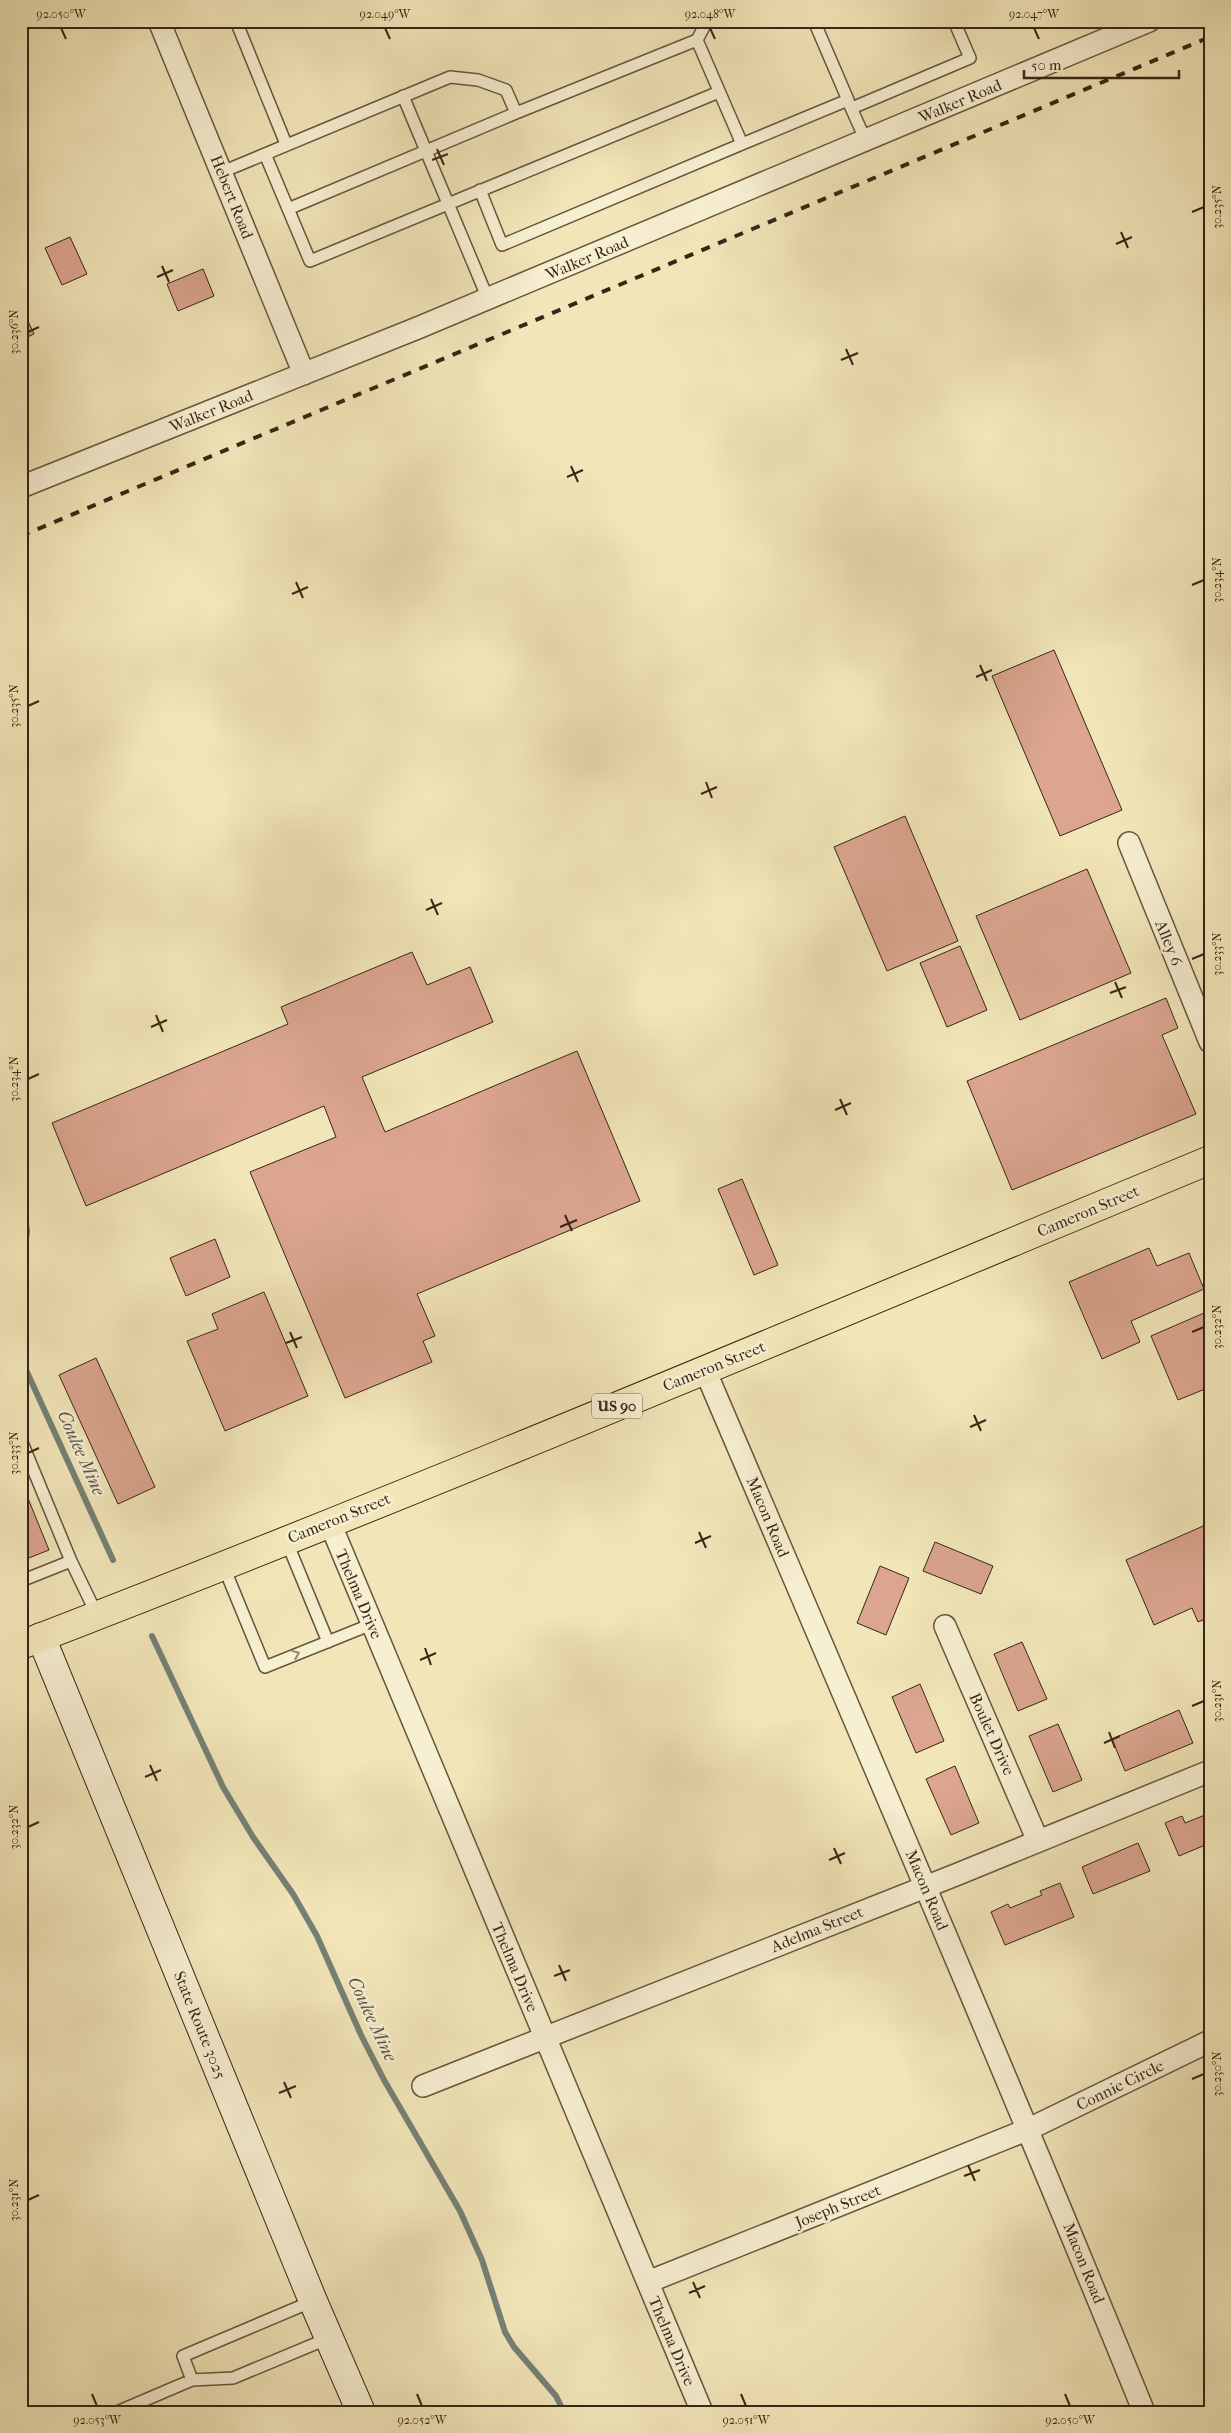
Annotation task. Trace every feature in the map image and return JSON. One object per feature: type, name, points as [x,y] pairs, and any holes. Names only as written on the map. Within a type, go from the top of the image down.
[{"type":"main road","name":"Cameron Street","points":[[26,1642],[330,1523],[705,1370],[1210,1160]]},
{"type":"main road","name":"State Route 3025","points":[[26,1642],[362,2412]]},
{"type":"street","name":"Hebert Road","points":[[159,21],[304,374]]},
{"type":"street","name":"Walker Road","points":[[21,487],[488,299],[866,141],[1111,28],[1149,21]]},
{"type":"street","name":"Alley 6","points":[[1129,843],[1210,1042]]},
{"type":"street","name":"Macon Road","points":[[705,1370],[1029,2129],[1144,2412]]},
{"type":"street","name":"Thelma Drive","points":[[330,1523],[702,2412]]},
{"type":"street","name":"Boulet Drive","points":[[945,1626],[1038,1841]]},
{"type":"street","name":"Adelma Street","points":[[423,2086],[1038,1841],[1210,1770]]},
{"type":"street","name":"Connie Circle","points":[[1029,2129],[1210,2042]]},
{"type":"street","name":"Joseph Street","points":[[648,2282],[1029,2129]]},
{"type":"lane","points":[[236,21],[286,144]]},
{"type":"lane","points":[[288,209],[516,113],[697,40],[707,21]]},
{"type":"lane","points":[[814,21],[866,141]]},
{"type":"lane","points":[[480,190],[502,245],[742,144],[970,58],[954,21]]},
{"type":"lane","points":[[697,40],[742,144]]},
{"type":"lane","points":[[222,172],[450,77],[478,80],[506,90],[516,113]]},
{"type":"lane","points":[[265,154],[310,260],[719,92]]},
{"type":"lane","points":[[403,96],[488,299]]},
{"type":"lane","points":[[21,1440],[71,1561],[97,1615]]},
{"type":"lane","points":[[286,1540],[328,1642]]},
{"type":"lane","points":[[21,1581],[71,1561]]},
{"type":"lane","points":[[223,1565],[264,1667],[372,1624]]},
{"type":"lane","points":[[192,2380],[183,2356],[313,2301]]},
{"type":"lane","points":[[117,2412],[192,2380],[232,2378],[329,2338]]},
{"type":"building","points":[[70,237],[87,274],[62,285],[45,248]]},
{"type":"building","points":[[203,269],[214,296],[178,311],[167,284]]},
{"type":"building","points":[[21,306],[34,334],[21,340]]},
{"type":"building","points":[[1054,650],[1122,810],[1060,836],[992,676]]},
{"type":"building","points":[[905,816],[958,941],[887,971],[834,847]]},
{"type":"building","points":[[1087,869],[1131,973],[1020,1020],[976,916]]},
{"type":"building","points":[[960,946],[987,1010],[947,1027],[920,963]]},
{"type":"building","points":[[412,952],[427,985],[470,967],[493,1022],[362,1077],[385,1132],[577,1051],[640,1201],[417,1294],[435,1336],[423,1341],[432,1362],[345,1398],[250,1172],[336,1137],[324,1106],[86,1206],[52,1123],[288,1024],[281,1007]]},
{"type":"building","points":[[1166,998],[1178,1028],[1162,1035],[1196,1114],[1012,1190],[967,1081]]},
{"type":"building","points":[[742,1179],[778,1265],[754,1275],[718,1189]]},
{"type":"building","points":[[215,1239],[230,1277],[186,1296],[170,1258]]},
{"type":"building","points":[[1149,1248],[1157,1266],[1189,1253],[1204,1289],[1131,1321],[1140,1342],[1102,1359],[1069,1282]]},
{"type":"building","points":[[264,1292],[308,1396],[225,1431],[187,1341],[218,1329],[212,1314]]},
{"type":"building","points":[[1204,1313],[1210,1327],[1210,1387],[1178,1400],[1151,1336]]},
{"type":"building","points":[[96,1358],[155,1487],[118,1504],[59,1375]]},
{"type":"building","points":[[21,1481],[49,1550],[21,1561]]},
{"type":"building","points":[[1210,1523],[1210,1617],[1198,1622],[1192,1608],[1154,1625],[1126,1560]]},
{"type":"building","points":[[935,1542],[993,1566],[981,1594],[923,1571]]},
{"type":"building","points":[[880,1566],[909,1578],[886,1635],[857,1623]]},
{"type":"building","points":[[1022,1642],[1047,1699],[1018,1711],[994,1654]]},
{"type":"building","points":[[920,1684],[944,1741],[916,1753],[892,1697]]},
{"type":"building","points":[[1179,1710],[1193,1743],[1125,1771],[1112,1739]]},
{"type":"building","points":[[1058,1724],[1082,1780],[1053,1792],[1029,1736]]},
{"type":"building","points":[[955,1766],[979,1823],[951,1835],[926,1779]]},
{"type":"building","points":[[1210,1813],[1210,1843],[1179,1856],[1165,1823],[1182,1816],[1185,1823]]},
{"type":"building","points":[[1138,1843],[1150,1871],[1093,1894],[1082,1867]]},
{"type":"building","points":[[1060,1883],[1074,1917],[1005,1945],[991,1912],[1008,1904],[1010,1908],[1042,1895],[1040,1891]]},
{"type":"waterway","name":"Coulee Mine","points":[[21,1187],[27,1231],[21,1279]]},
{"type":"waterway","name":"Coulee Mine","points":[[21,1359],[113,1560]]},
{"type":"waterway","name":"Coulee Mine","points":[[152,1636],[223,1787],[253,1837],[293,1894],[317,1936],[361,2035],[384,2080],[460,2211],[482,2260],[505,2332],[514,2347],[556,2396],[564,2412]]},
{"type":"railway","points":[[21,536],[1210,37]]}]
